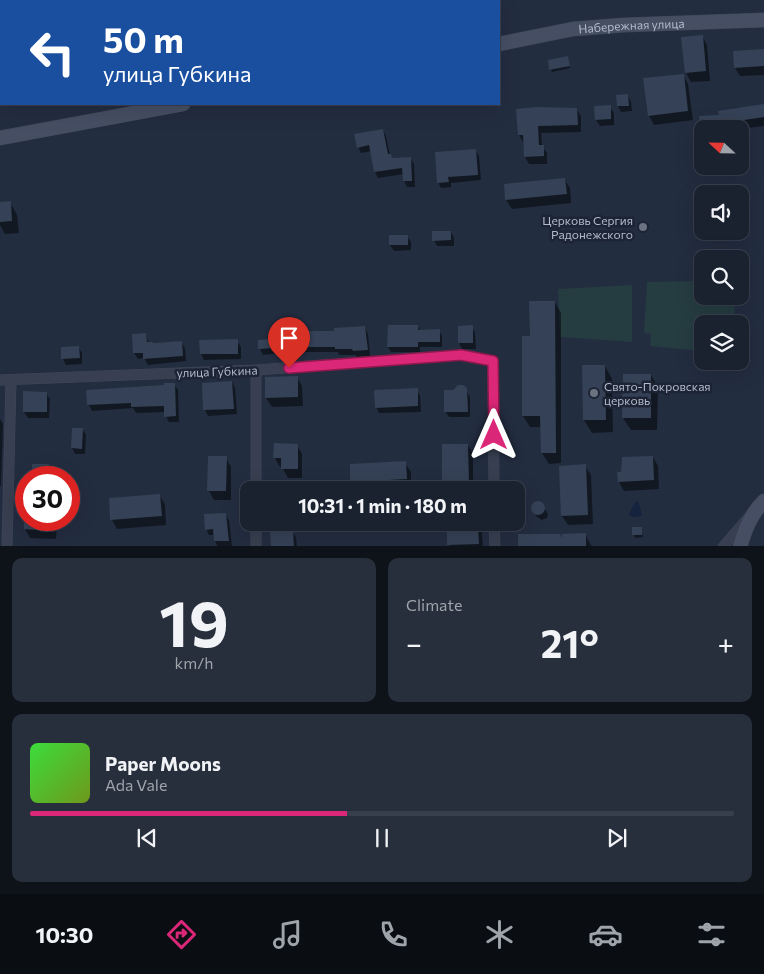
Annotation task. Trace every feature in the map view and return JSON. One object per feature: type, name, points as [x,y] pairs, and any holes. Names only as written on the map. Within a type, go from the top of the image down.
[{"type":"street","name":"Набережная улица","points":[[500,44],[573,29],[624,25],[764,20]]},
{"type":"street","points":[[0,138],[178,105]]},
{"type":"street","name":"улица Губкина","points":[[5,380],[256,370],[461,355],[493,361],[494,481]]},
{"type":"street","points":[[256,370],[256,481]]},
{"type":"street","points":[[5,380],[7,546]]},
{"type":"street","points":[[723,546],[760,504]]},
{"type":"street","points":[[740,546],[745,528],[760,504]]},
{"type":"street","points":[[256,531],[256,546]]},
{"type":"street","points":[[494,531],[495,546]]},
{"type":"green space","points":[[694,281],[694,305],[735,305],[734,315],[694,315],[694,350],[650,346],[651,334],[644,333],[647,282]]},
{"type":"green space","points":[[632,285],[632,342],[560,337],[558,289]]},
{"type":"water","points":[[636,501],[639,503],[642,516],[632,517],[629,514]]},
{"type":"building","points":[[703,35],[706,71],[685,73],[681,37]]},
{"type":"building","points":[[764,49],[764,66],[734,68],[733,51]]},
{"type":"building","points":[[568,56],[570,66],[549,70],[548,60]]},
{"type":"building","points":[[684,74],[688,111],[648,116],[643,78]]},
{"type":"building","points":[[628,94],[629,106],[617,106],[616,95]]},
{"type":"building","points":[[764,104],[764,117],[744,120],[699,120],[699,116],[719,115],[718,111]]},
{"type":"building","points":[[611,105],[611,119],[595,120],[594,106]]},
{"type":"building","points":[[536,107],[577,108],[578,125],[538,126],[539,145],[544,145],[544,156],[524,157],[523,135],[518,135],[516,109]]},
{"type":"building","points":[[383,129],[388,154],[391,154],[392,158],[411,157],[412,181],[403,181],[402,168],[374,172],[369,145],[357,148],[354,134]]},
{"type":"building","points":[[476,149],[478,175],[448,177],[449,182],[437,183],[435,152]]},
{"type":"building","points":[[565,178],[567,194],[505,200],[504,184]]},
{"type":"building","points":[[11,201],[12,221],[0,222],[0,202]]},
{"type":"building","points":[[432,231],[451,231],[451,240],[432,241]]},
{"type":"building","points":[[389,235],[408,235],[408,245],[389,245]]},
{"type":"building","points":[[529,301],[555,301],[556,453],[541,453],[540,416],[522,416],[522,336],[530,336]]},
{"type":"building","points":[[388,325],[418,325],[418,330],[440,329],[440,342],[418,342],[418,347],[387,347]]},
{"type":"building","points":[[473,325],[473,343],[458,343],[458,326]]},
{"type":"building","points":[[365,326],[368,350],[353,351],[352,349],[335,349],[335,347],[258,349],[258,340],[295,337],[295,331],[334,331],[334,328]]},
{"type":"building","points":[[146,333],[147,342],[182,341],[183,356],[143,359],[143,353],[133,353],[132,334]]},
{"type":"building","points":[[238,339],[238,354],[200,354],[199,340]]},
{"type":"building","points":[[79,346],[80,358],[61,359],[61,347]]},
{"type":"building","name":"Свято-Покровская церковь","points":[[582,365],[605,365],[606,420],[583,420]]},
{"type":"building","points":[[623,374],[651,374],[651,418],[622,418]]},
{"type":"building","points":[[298,376],[298,397],[265,398],[265,377]]},
{"type":"building","points":[[232,381],[234,409],[203,410],[202,383]]},
{"type":"building","points":[[164,383],[175,383],[176,416],[164,417],[164,406],[131,407],[131,403],[87,405],[86,390],[164,385]]},
{"type":"building","points":[[458,385],[463,385],[467,388],[468,412],[444,412],[444,390],[453,390]]},
{"type":"building","points":[[418,388],[418,406],[375,408],[374,390]]},
{"type":"building","points":[[23,391],[47,392],[47,412],[23,412]]},
{"type":"building","points":[[72,428],[83,428],[82,449],[71,448]]},
{"type":"building","points":[[274,443],[298,444],[298,469],[281,469],[281,458],[273,458]]},
{"type":"building","points":[[442,444],[468,444],[469,481],[442,481]]},
{"type":"building","points":[[208,456],[227,456],[226,491],[207,491]]},
{"type":"building","points":[[653,456],[654,480],[618,482],[617,472],[621,472],[622,457]]},
{"type":"building","points":[[406,461],[407,479],[350,481],[350,464]]},
{"type":"building","points":[[32,464],[49,464],[49,466],[32,466]]},
{"type":"building","points":[[586,464],[588,515],[561,516],[559,466]]},
{"type":"building","points":[[160,494],[162,516],[110,520],[109,498]]},
{"type":"building","points":[[538,501],[543,503],[545,508],[543,513],[538,515],[533,513],[531,508],[533,503]]},
{"type":"building","points":[[226,513],[229,541],[214,541],[213,529],[205,530],[204,514]]},
{"type":"building","points":[[632,527],[642,527],[642,535],[632,535]]},
{"type":"building","points":[[270,531],[293,531],[294,546],[271,546]]},
{"type":"building","points":[[447,531],[478,531],[479,544],[447,545]]},
{"type":"building","points":[[586,533],[586,546],[518,546],[518,534],[560,534],[562,538],[562,534]]},
{"type":"place","name":"Церковь Сергия Радонежского","points":[[643,227]]},
{"type":"place","name":"Свято-Покровская церковь","points":[[594,393]]},
{"type":"route","points":[[289,368],[461,355],[493,361],[494,435]]}]
